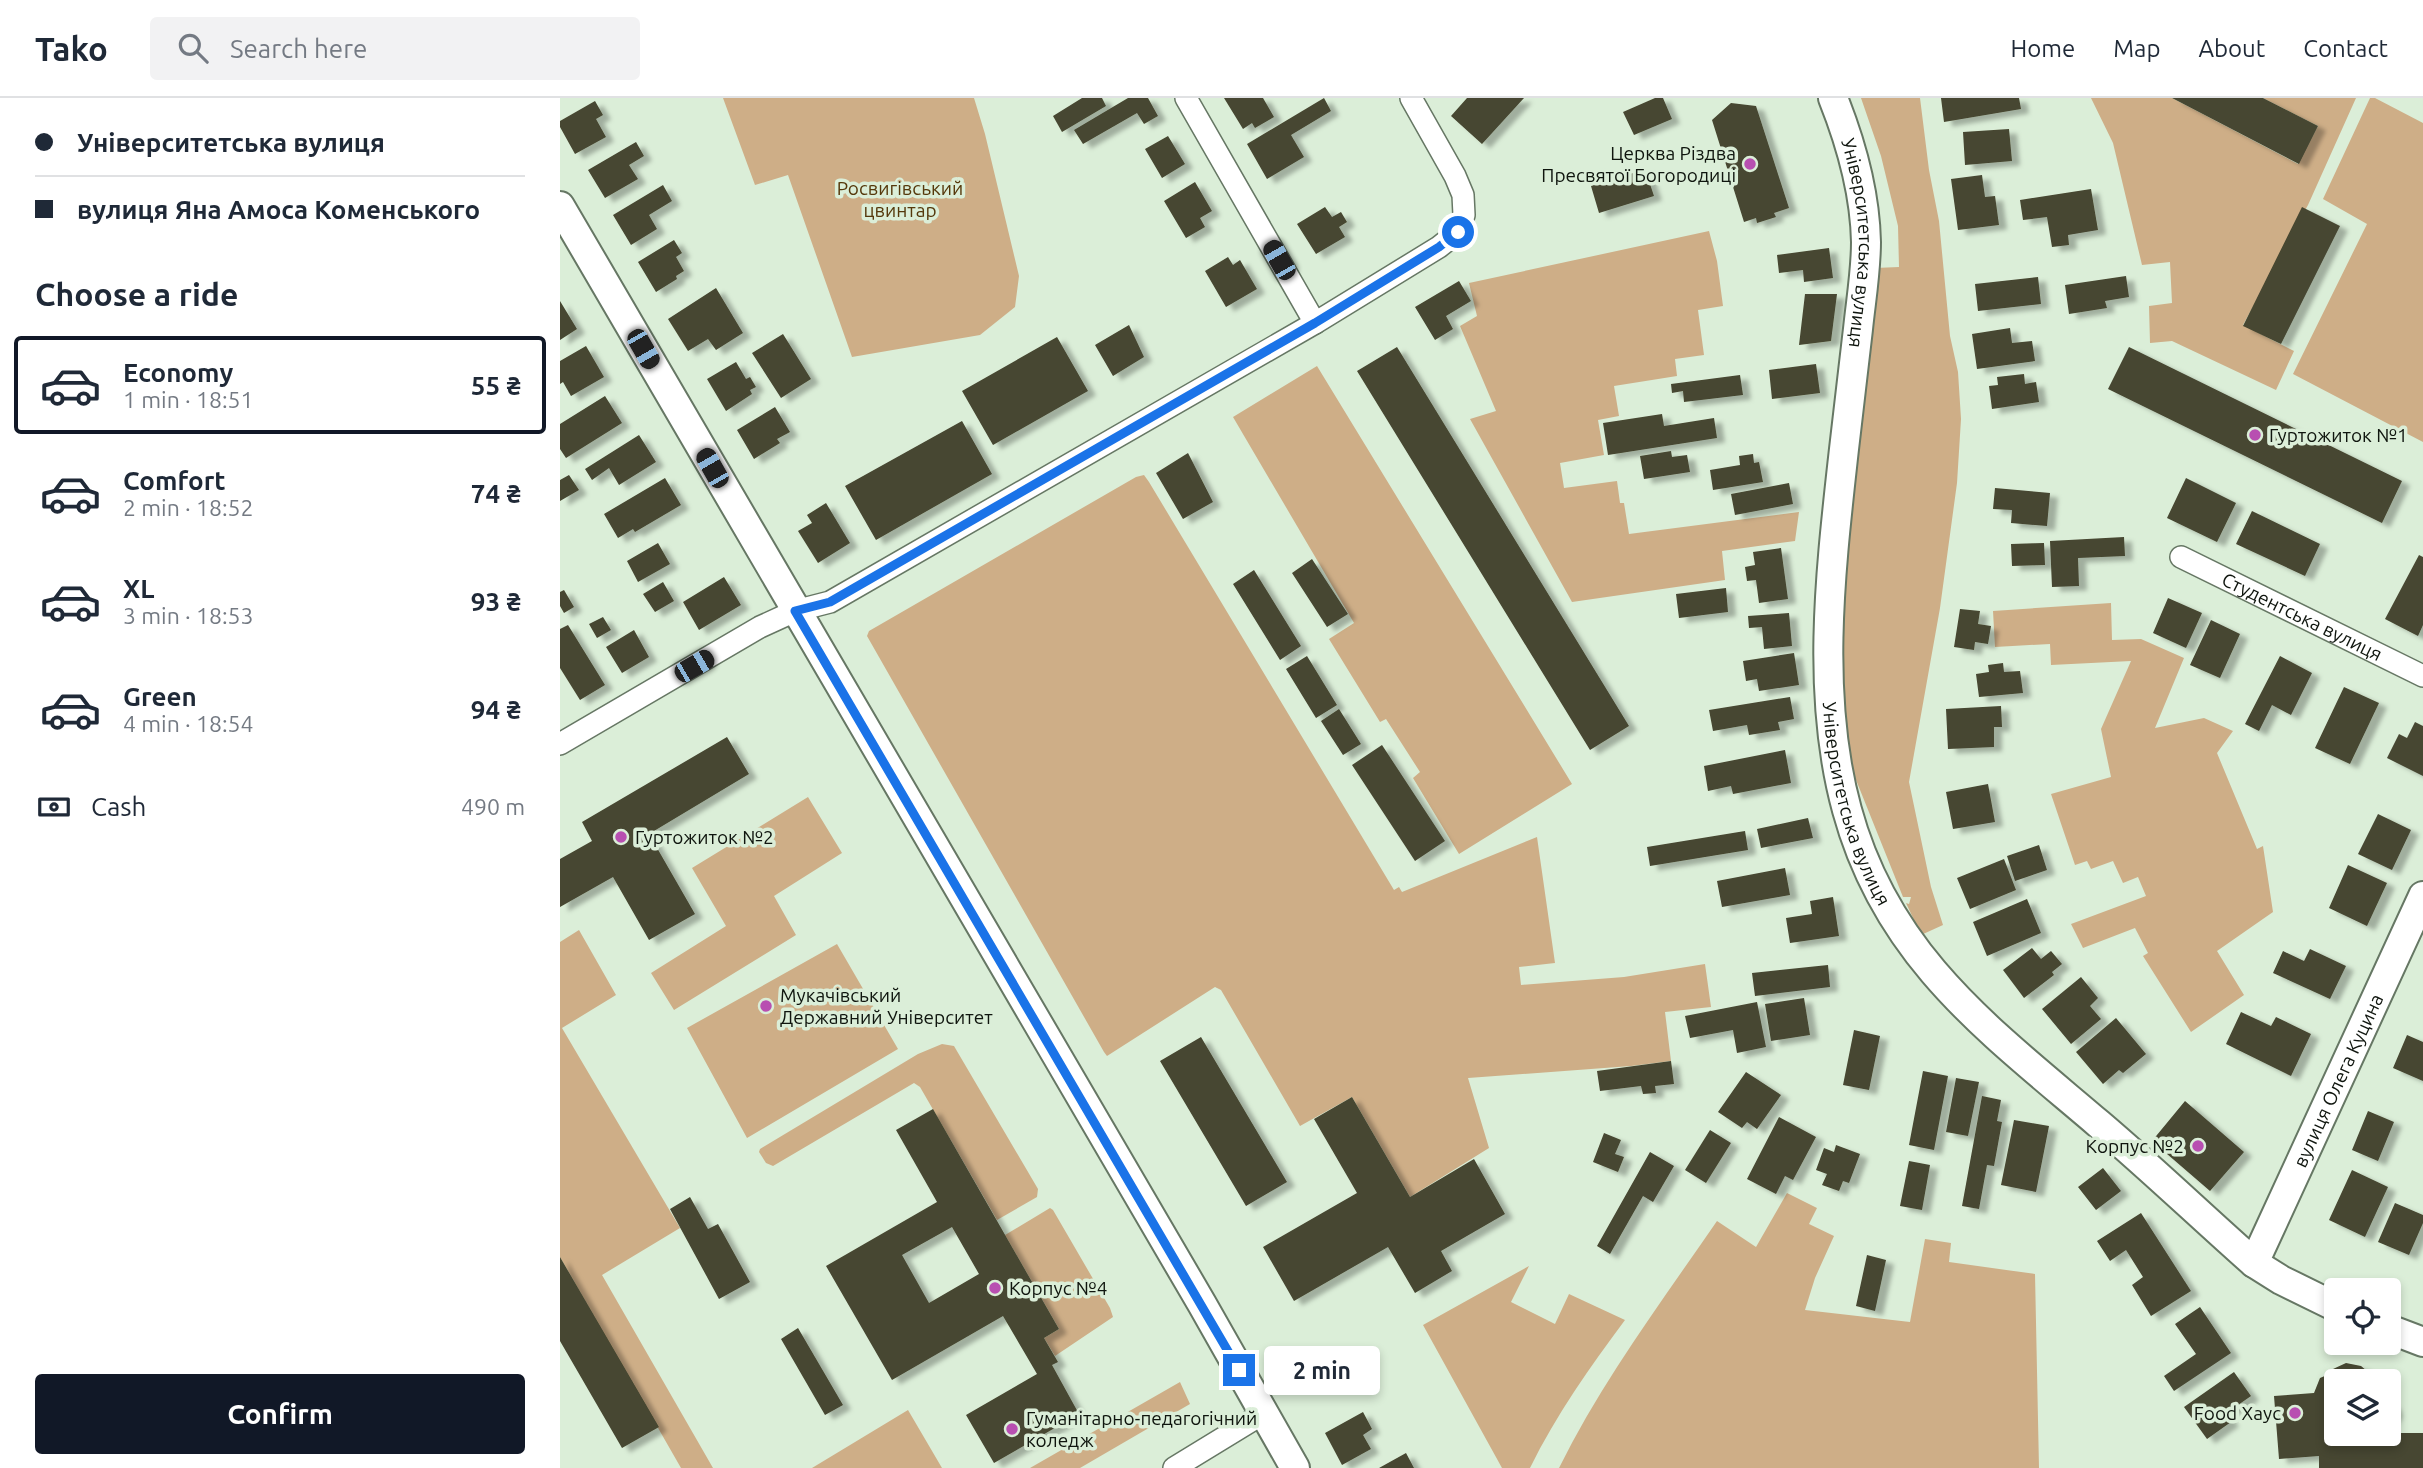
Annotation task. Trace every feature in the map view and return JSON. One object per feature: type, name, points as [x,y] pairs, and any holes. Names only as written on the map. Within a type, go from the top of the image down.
[{"type":"main road","name":"Університетська вулиця","points":[[1833,98],[1846,131],[1860,191],[1866,239],[1863,289],[1832,571],[1829,643],[1836,762],[1846,810],[1861,855],[1902,934],[1931,972],[1961,1004],[2254,1263],[2324,1301]]},
{"type":"main road","points":[[560,206],[1295,1468]]},
{"type":"main road","name":"вулиця Олега Куцина","points":[[2254,1263],[2423,896]]},
{"type":"main road","points":[[2401,1334],[2423,1342]]},
{"type":"street","points":[[1186,98],[1306,328]]},
{"type":"street","points":[[560,744],[760,626],[795,611],[830,602],[1306,328],[1439,247],[1458,232],[1464,215],[1463,195],[1411,98]]},
{"type":"street","name":"Студентська вулиця","points":[[2181,557],[2423,676]]},
{"type":"street","points":[[1174,1468],[1264,1413]]},
{"type":"green space","name":"Росвигівський цвинтар","points":[[723,98],[974,98],[1019,276],[1015,307],[980,335],[852,357],[788,175],[755,185]]},
{"type":"green space","points":[[1861,98],[1920,98],[1939,221],[1950,336],[1958,372],[1961,419],[1957,483],[1940,608],[1909,782],[1931,887],[1943,925],[1921,935],[1906,903],[1909,904],[1911,897],[1903,897],[1840,740],[1842,592],[1875,268],[1899,267],[1898,226],[1881,156]]},
{"type":"green space","points":[[2091,98],[2172,98],[2298,164],[2318,126],[2263,98],[2356,98],[2308,205],[2243,325],[2294,351],[2276,390],[2172,341],[2150,343],[2149,306],[2172,303],[2170,262],[2142,265],[2113,143]]},
{"type":"green space","points":[[2370,98],[2375,98],[2423,123],[2423,442],[2293,374],[2367,224],[2323,199]]},
{"type":"green space","points":[[1709,231],[1717,261],[1723,306],[1698,310],[1704,355],[1675,359],[1677,376],[1614,386],[1619,416],[1598,420],[1604,455],[1560,463],[1564,488],[1617,481],[1629,534],[1799,512],[1795,541],[1722,551],[1725,580],[1572,602],[1470,419],[1496,411],[1460,326],[1477,316],[1469,283]]},
{"type":"green space","points":[[1317,366],[1572,784],[1459,854],[1413,778],[1420,772],[1386,719],[1380,722],[1329,639],[1354,623],[1233,417]]},
{"type":"green space","points":[[1144,475],[1394,890],[1399,887],[1402,892],[1537,837],[1555,963],[1519,967],[1521,985],[1624,977],[1705,964],[1711,1007],[1665,1012],[1671,1061],[1468,1078],[1489,1148],[1410,1197],[1352,1097],[1300,1126],[1221,990],[1215,987],[1107,1056],[867,636],[869,631],[1136,477]]},
{"type":"green space","points":[[2111,603],[2112,640],[2141,639],[2184,658],[2155,728],[2204,718],[2233,731],[2217,753],[2257,849],[2263,846],[2273,912],[2217,951],[2244,995],[2191,1032],[2143,956],[2148,953],[2135,928],[2083,948],[2071,924],[2146,896],[2138,877],[2123,883],[2113,861],[2091,869],[2087,861],[2075,865],[2051,794],[2111,777],[2101,729],[2131,661],[2051,665],[2050,644],[1995,647],[1993,611]]},
{"type":"green space","points":[[808,797],[842,853],[774,896],[796,935],[674,1010],[651,973],[726,926],[692,868]]},
{"type":"green space","points":[[579,930],[616,995],[562,1028],[680,1228],[602,1275],[713,1468],[681,1468],[560,1257],[560,942]]},
{"type":"green space","points":[[837,944],[898,1049],[747,1138],[687,1028]]},
{"type":"green space","points":[[942,1044],[954,1046],[1038,1189],[1037,1197],[997,1220],[920,1087],[914,1083],[773,1166],[766,1163],[759,1152],[918,1054]]},
{"type":"green space","points":[[1787,1193],[1817,1208],[1809,1224],[1834,1236],[1815,1278],[1805,1310],[1910,1322],[1925,1239],[1951,1243],[1949,1262],[2035,1274],[2039,1468],[1559,1468],[1613,1373],[1717,1221],[1756,1247]]},
{"type":"green space","points":[[1050,1208],[1113,1317],[1055,1356],[1044,1338],[1059,1329],[1005,1235]]},
{"type":"green space","points":[[1529,1266],[1511,1302],[1555,1324],[1569,1294],[1625,1320],[1574,1392],[1530,1468],[1502,1468],[1423,1325]]},
{"type":"green space","points":[[1180,1382],[1190,1404],[1080,1468],[1030,1468]]},
{"type":"green space","points":[[908,1410],[942,1468],[812,1468]]},
{"type":"building","points":[[1082,98],[1102,98],[1106,106],[1062,132],[1053,116]]},
{"type":"building","points":[[1128,98],[1148,98],[1158,116],[1144,124],[1137,113],[1083,144],[1074,130]]},
{"type":"building","points":[[1224,98],[1263,98],[1274,117],[1255,128],[1252,123],[1243,129]]},
{"type":"building","points":[[1324,98],[1331,111],[1291,135],[1304,157],[1267,179],[1247,144]]},
{"type":"building","points":[[1467,98],[1524,98],[1482,144],[1451,116]]},
{"type":"building","points":[[1655,98],[1663,98],[1672,119],[1634,135],[1623,112]]},
{"type":"building","points":[[1941,98],[2019,98],[2021,109],[1944,122]]},
{"type":"building","points":[[2172,98],[2263,98],[2318,126],[2299,164]]},
{"type":"building","points":[[595,101],[603,115],[596,119],[606,137],[575,154],[560,127],[560,121]]},
{"type":"building","name":"Церква Різдва Пресвятої Богородиці","points":[[1731,103],[1756,106],[1789,208],[1774,213],[1776,217],[1757,223],[1756,218],[1744,222],[1712,120]]},
{"type":"building","points":[[2009,129],[2012,161],[1965,165],[1963,132]]},
{"type":"building","points":[[1168,136],[1185,164],[1162,178],[1145,149]]},
{"type":"building","points":[[636,142],[644,156],[629,165],[638,179],[605,198],[588,170]]},
{"type":"building","points":[[1645,169],[1654,196],[1599,213],[1591,186]]},
{"type":"building","points":[[1982,175],[1985,197],[1995,196],[1999,225],[1958,230],[1951,179]]},
{"type":"building","points":[[1195,182],[1212,211],[1200,218],[1205,227],[1186,238],[1164,201]]},
{"type":"building","points":[[663,185],[672,201],[649,215],[657,229],[631,245],[613,215]]},
{"type":"building","points":[[2091,189],[2098,230],[2068,235],[2069,245],[2052,247],[2047,217],[2023,220],[2020,200]]},
{"type":"building","points":[[1325,207],[1332,217],[1341,212],[1347,222],[1339,227],[1345,237],[1316,254],[1297,224]]},
{"type":"building","points":[[2302,207],[2340,226],[2281,344],[2243,326]]},
{"type":"building","points":[[674,240],[682,253],[676,257],[684,271],[676,276],[677,279],[656,292],[638,262]]},
{"type":"building","points":[[1829,248],[1833,278],[1804,282],[1803,270],[1779,273],[1777,255]]},
{"type":"building","points":[[1228,257],[1233,265],[1240,260],[1257,289],[1226,307],[1205,271]]},
{"type":"building","points":[[2126,276],[2129,297],[2105,301],[2107,308],[2069,314],[2065,285]]},
{"type":"building","points":[[2038,277],[2041,304],[1978,311],[1975,284]]},
{"type":"building","points":[[1459,281],[1471,301],[1446,316],[1453,329],[1435,340],[1415,307]]},
{"type":"building","points":[[716,288],[743,333],[716,350],[708,339],[688,351],[668,319]]},
{"type":"building","points":[[1805,294],[1837,294],[1831,341],[1799,345]]},
{"type":"building","points":[[560,301],[577,329],[560,340]]},
{"type":"building","points":[[1129,325],[1144,357],[1113,376],[1095,345]]},
{"type":"building","points":[[2010,328],[2012,343],[2032,341],[2035,361],[1977,369],[1972,334]]},
{"type":"building","points":[[783,334],[811,379],[781,398],[752,353]]},
{"type":"building","points":[[1057,337],[1088,391],[993,445],[962,391]]},
{"type":"building","points":[[586,346],[604,377],[571,396],[563,382],[560,384],[560,361]]},
{"type":"building","points":[[1397,347],[1629,726],[1590,750],[1357,371]]},
{"type":"building","name":"Гуртожиток №1","points":[[2129,347],[2402,481],[2382,523],[2108,389]]},
{"type":"building","points":[[736,362],[746,379],[750,377],[756,387],[750,390],[752,394],[726,411],[707,379]]},
{"type":"building","points":[[1816,364],[1820,393],[1772,399],[1769,370]]},
{"type":"building","points":[[2024,374],[2025,384],[2036,382],[2039,402],[1992,409],[1989,386],[1998,385],[1997,377]]},
{"type":"building","points":[[1740,375],[1743,395],[1684,402],[1683,391],[1672,393],[1671,384]]},
{"type":"building","points":[[605,396],[622,423],[566,458],[560,449],[560,424]]},
{"type":"building","points":[[775,407],[790,432],[777,439],[780,443],[754,459],[737,430]]},
{"type":"building","points":[[1662,414],[1664,426],[1714,418],[1717,438],[1608,455],[1603,423]]},
{"type":"building","points":[[962,421],[992,474],[876,540],[845,486]]},
{"type":"building","points":[[639,435],[656,462],[619,485],[609,468],[592,480],[585,469]]},
{"type":"building","points":[[1671,451],[1672,457],[1687,455],[1690,472],[1644,479],[1640,456]]},
{"type":"building","points":[[1188,453],[1213,502],[1183,519],[1156,473]]},
{"type":"building","points":[[1753,454],[1754,463],[1759,462],[1763,482],[1713,490],[1710,470],[1740,465],[1739,456]]},
{"type":"building","points":[[569,475],[579,490],[560,501],[560,480]]},
{"type":"building","points":[[665,478],[681,505],[635,532],[633,529],[618,538],[604,514]]},
{"type":"building","points":[[2186,478],[2236,503],[2217,542],[2167,518]]},
{"type":"building","points":[[1789,483],[1793,504],[1735,515],[1731,494]]},
{"type":"building","points":[[1995,488],[2050,493],[2047,526],[2011,523],[2012,510],[1993,509]]},
{"type":"building","points":[[826,503],[850,543],[818,563],[798,531],[812,523],[807,515]]},
{"type":"building","points":[[2252,511],[2320,544],[2305,576],[2236,544]]},
{"type":"building","points":[[2124,537],[2125,556],[2078,558],[2079,586],[2052,587],[2050,541]]},
{"type":"building","points":[[658,543],[670,564],[638,582],[627,561]]},
{"type":"building","points":[[2044,543],[2045,565],[2012,566],[2011,544]]},
{"type":"building","points":[[1781,548],[1788,599],[1759,603],[1756,580],[1747,581],[1745,567],[1755,565],[1753,552]]},
{"type":"building","points":[[2419,555],[2423,557],[2423,625],[2418,636],[2385,619]]},
{"type":"building","points":[[1312,559],[1348,614],[1327,627],[1292,573]]},
{"type":"building","points":[[1254,570],[1301,646],[1280,660],[1233,584]]},
{"type":"building","points":[[724,577],[741,605],[699,630],[683,602]]},
{"type":"building","points":[[663,582],[674,601],[655,612],[643,594]]},
{"type":"building","points":[[1726,588],[1728,612],[1679,618],[1676,594]]},
{"type":"building","points":[[564,590],[574,607],[564,613],[560,606],[560,592]]},
{"type":"building","points":[[2168,598],[2202,613],[2186,648],[2153,633]]},
{"type":"building","points":[[1960,609],[1980,611],[1978,624],[1991,626],[1988,644],[1975,642],[1974,650],[1954,647]]},
{"type":"building","points":[[1789,613],[1792,646],[1764,649],[1762,627],[1749,628],[1748,616]]},
{"type":"building","points":[[603,617],[611,630],[597,638],[589,624]]},
{"type":"building","points":[[2211,620],[2240,634],[2220,678],[2190,665]]},
{"type":"building","points":[[568,625],[605,685],[580,700],[560,668],[560,629]]},
{"type":"building","points":[[634,630],[649,657],[622,673],[606,647]]},
{"type":"building","points":[[1794,653],[1799,685],[1759,691],[1757,679],[1746,681],[1743,661]]},
{"type":"building","points":[[1307,656],[1337,705],[1316,718],[1286,669]]},
{"type":"building","points":[[2280,656],[2312,673],[2291,715],[2272,705],[2259,731],[2245,724]]},
{"type":"building","points":[[2003,663],[2004,672],[2020,671],[2023,693],[1979,697],[1976,674],[1989,672],[1988,665]]},
{"type":"building","points":[[2344,687],[2379,703],[2350,764],[2315,748]]},
{"type":"building","points":[[1790,697],[1794,719],[1778,722],[1780,730],[1749,735],[1747,725],[1713,731],[1709,710]]},
{"type":"building","points":[[2001,706],[2002,727],[1994,727],[1994,747],[1948,749],[1946,709]]},
{"type":"building","points":[[1339,709],[1361,744],[1343,755],[1321,721]]},
{"type":"building","points":[[2415,722],[2423,726],[2423,776],[2387,758],[2399,734],[2407,738]]},
{"type":"building","name":"Гуртожиток №2","points":[[727,737],[749,774],[649,834],[695,914],[649,940],[613,877],[560,907],[560,859],[592,841],[582,822]]},
{"type":"building","points":[[1382,745],[1445,841],[1415,861],[1352,765]]},
{"type":"building","points":[[1785,750],[1791,783],[1733,794],[1731,786],[1708,791],[1704,766]]},
{"type":"building","points":[[1988,784],[1995,822],[1953,829],[1946,792]]},
{"type":"building","points":[[2378,814],[2411,830],[2392,870],[2358,854]]},
{"type":"building","points":[[1808,818],[1813,838],[1761,848],[1757,829]]},
{"type":"building","points":[[1745,831],[1748,850],[1650,866],[1647,847]]},
{"type":"building","points":[[2039,845],[2047,870],[2015,881],[2007,856]]},
{"type":"building","points":[[2004,859],[2016,890],[1970,909],[1957,878]]},
{"type":"building","points":[[2348,865],[2387,883],[2367,926],[2329,908]]},
{"type":"building","points":[[1785,868],[1790,895],[1722,907],[1717,881]]},
{"type":"building","points":[[1833,897],[1839,936],[1790,943],[1786,918],[1812,914],[1810,901]]},
{"type":"building","points":[[2027,899],[2041,933],[1987,956],[1973,922]]},
{"type":"building","points":[[2032,948],[2041,959],[2051,951],[2062,964],[2052,972],[2054,975],[2024,998],[2003,970]]},
{"type":"building","points":[[2310,949],[2346,966],[2330,999],[2273,973],[2283,951],[2304,961]]},
{"type":"building","points":[[1828,965],[1830,987],[1755,996],[1752,973]]},
{"type":"building","points":[[2081,977],[2098,998],[2090,1006],[2101,1019],[2071,1044],[2042,1009]]},
{"type":"building","points":[[1804,998],[1810,1035],[1771,1041],[1765,1004]]},
{"type":"building","points":[[1757,1002],[1766,1047],[1737,1053],[1733,1030],[1690,1038],[1685,1016]]},
{"type":"building","points":[[2241,1012],[2271,1026],[2276,1017],[2311,1034],[2291,1076],[2226,1044]]},
{"type":"building","points":[[2116,1018],[2146,1054],[2123,1073],[2119,1070],[2103,1084],[2076,1052]]},
{"type":"building","points":[[1854,1030],[1880,1036],[1869,1090],[1843,1085]]},
{"type":"building","points":[[2407,1035],[2423,1042],[2423,1081],[2393,1068]]},
{"type":"building","points":[[1201,1037],[1287,1182],[1246,1206],[1160,1061]]},
{"type":"building","points":[[1671,1061],[1674,1084],[1655,1086],[1656,1093],[1643,1094],[1641,1086],[1600,1091],[1597,1071]]},
{"type":"building","points":[[1923,1071],[1948,1076],[1934,1150],[1909,1145]]},
{"type":"building","points":[[1746,1072],[1781,1095],[1757,1129],[1747,1122],[1742,1128],[1718,1112]]},
{"type":"building","points":[[1956,1078],[1979,1082],[1968,1136],[1946,1132]]},
{"type":"building","points":[[1982,1096],[2001,1100],[1997,1121],[2002,1122],[1994,1166],[1987,1165],[1979,1209],[1962,1206]]},
{"type":"building","points":[[1352,1097],[1410,1197],[1474,1159],[1505,1214],[1441,1251],[1452,1271],[1415,1293],[1388,1247],[1294,1301],[1263,1247],[1357,1193],[1314,1119]]},
{"type":"building","name":"Корпус №2","points":[[2185,1101],[2244,1152],[2210,1191],[2152,1141]]},
{"type":"building","name":"Корпус №4","points":[[933,1109],[1059,1329],[1044,1338],[1058,1362],[1052,1365],[1079,1414],[994,1463],[966,1415],[1037,1374],[1003,1316],[892,1380],[826,1266],[937,1202],[896,1130]],"holes":[[[952,1227],[979,1274],[929,1303],[902,1255]]]},
{"type":"building","points":[[2368,1111],[2394,1122],[2378,1161],[2352,1150]]},
{"type":"building","points":[[1779,1117],[1816,1137],[1793,1180],[1785,1176],[1776,1194],[1747,1179]]},
{"type":"building","points":[[2014,1120],[2049,1126],[2036,1192],[2001,1185]]},
{"type":"building","points":[[1710,1130],[1731,1143],[1706,1183],[1685,1170]]},
{"type":"building","points":[[1604,1133],[1621,1140],[1615,1154],[1624,1157],[1618,1172],[1593,1162]]},
{"type":"building","points":[[1836,1145],[1860,1154],[1849,1183],[1843,1181],[1839,1191],[1822,1185],[1827,1174],[1816,1170],[1824,1148],[1834,1152]]},
{"type":"building","points":[[1650,1152],[1674,1166],[1653,1202],[1643,1196],[1610,1254],[1597,1246]]},
{"type":"building","points":[[1909,1161],[1930,1165],[1922,1210],[1900,1206]]},
{"type":"building","points":[[2103,1168],[2121,1191],[2096,1210],[2078,1187]]},
{"type":"building","points":[[2352,1170],[2388,1187],[2365,1237],[2329,1220]]},
{"type":"building","points":[[690,1197],[708,1229],[718,1224],[750,1282],[719,1299],[670,1209]]},
{"type":"building","points":[[2395,1203],[2423,1215],[2423,1223],[2409,1255],[2378,1242]]},
{"type":"building","points":[[2141,1213],[2191,1291],[2151,1316],[2132,1285],[2143,1277],[2126,1250],[2110,1261],[2097,1241]]},
{"type":"building","points":[[1867,1255],[1886,1260],[1875,1311],[1856,1306]]},
{"type":"building","points":[[560,1257],[659,1427],[622,1448],[560,1341]]},
{"type":"building","points":[[2200,1307],[2231,1353],[2174,1391],[2164,1376],[2196,1354],[2175,1324]]},
{"type":"building","points":[[798,1328],[843,1405],[825,1415],[781,1339]]},
{"type":"building","points":[[2346,1363],[2365,1369],[2333,1369]]},
{"type":"building","points":[[2234,1372],[2251,1396],[2225,1414],[2231,1422],[2207,1439],[2184,1407]]},
{"type":"building","points":[[2324,1376],[2324,1446],[2401,1446],[2401,1433],[2423,1433],[2423,1468],[2319,1468],[2319,1456],[2279,1459],[2274,1396],[2314,1393],[2320,1378]]},
{"type":"building","points":[[1363,1412],[1372,1429],[1363,1435],[1371,1449],[1342,1465],[1325,1433]]},
{"type":"building","points":[[1406,1453],[1414,1468],[1379,1468]]},
{"type":"place","name":"Церква Різдва Пресвятої Богородиці","points":[[1750,164]]},
{"type":"place","name":"Гуртожиток №1","points":[[2255,435]]},
{"type":"place","name":"Гуртожиток №2","points":[[621,837]]},
{"type":"place","name":"Мукачівський Державний Університет","points":[[766,1006]]},
{"type":"place","name":"Корпус №2","points":[[2198,1146]]},
{"type":"place","name":"Корпус №4","points":[[995,1288]]},
{"type":"place","name":"Food Хаус","points":[[2295,1413]]},
{"type":"place","name":"Гуманітарно-педагогічний коледж","points":[[1012,1429]]},
{"type":"route","points":[[1239,1370],[795,611],[830,602],[1315,323],[1439,247],[1458,232]]}]
